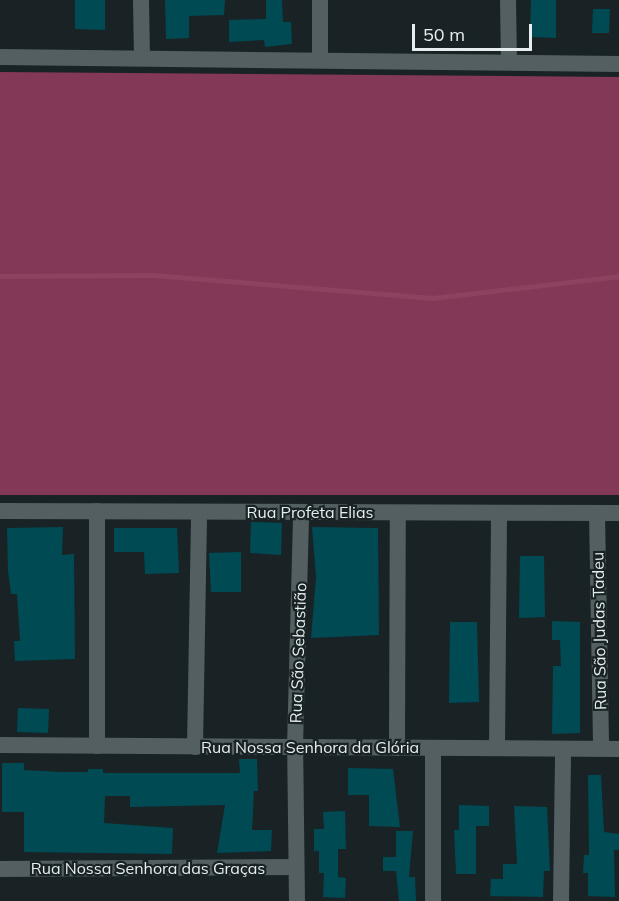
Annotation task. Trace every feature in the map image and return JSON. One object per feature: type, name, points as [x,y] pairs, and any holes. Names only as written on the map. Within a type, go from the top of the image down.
[{"type":"street","points":[[141,0],[142,58]]},
{"type":"street","points":[[320,0],[320,60]]},
{"type":"street","points":[[508,0],[509,62]]},
{"type":"street","points":[[0,57],[619,64]]},
{"type":"street","name":"Rua Profeta Elias","points":[[0,511],[619,513]]},
{"type":"street","points":[[97,512],[97,746]]},
{"type":"street","points":[[195,747],[199,512]]},
{"type":"street","name":"Rua São Sebastião","points":[[297,901],[295,747],[301,512]]},
{"type":"street","points":[[397,748],[398,513]]},
{"type":"street","points":[[497,748],[500,513]]},
{"type":"street","name":"Rua São Judas Tadeu","points":[[597,513],[601,749]]},
{"type":"street","name":"Rua Nossa Senhora da Glória","points":[[0,746],[619,749]]},
{"type":"street","points":[[433,748],[433,901]]},
{"type":"street","points":[[561,901],[563,749]]},
{"type":"street","name":"Rua Nossa Senhora das Graças","points":[[0,869],[296,867]]},
{"type":"shaded area","points":[[0,72],[619,77],[619,495],[0,495]]},
{"type":"building","points":[[75,0],[105,0],[105,30],[75,29]]},
{"type":"building","points":[[165,0],[225,0],[224,15],[189,16],[189,38],[166,39]]},
{"type":"building","points":[[266,0],[282,0],[283,22],[291,22],[292,44],[265,47],[264,40],[229,42],[229,20],[266,19]]},
{"type":"building","points":[[531,0],[556,0],[556,38],[530,37]]},
{"type":"building","points":[[593,9],[610,9],[609,33],[592,33]]},
{"type":"building","points":[[251,522],[282,523],[281,555],[250,553]]},
{"type":"building","points":[[63,527],[62,555],[74,554],[75,659],[15,661],[14,641],[20,641],[17,594],[11,594],[8,571],[7,528]]},
{"type":"building","points":[[312,527],[378,528],[379,635],[311,638],[316,577]]},
{"type":"building","points":[[114,528],[177,528],[179,573],[145,574],[144,552],[114,552]]},
{"type":"building","points":[[241,552],[241,592],[211,592],[209,553]]},
{"type":"building","points":[[520,556],[544,556],[545,617],[519,618]]},
{"type":"building","points":[[552,621],[580,622],[580,733],[552,734],[553,666],[561,666],[560,640],[552,640]]},
{"type":"building","points":[[450,622],[477,622],[479,702],[449,703]]},
{"type":"building","points":[[18,708],[49,709],[48,733],[17,732]]},
{"type":"building","points":[[239,759],[257,759],[258,791],[254,791],[252,830],[272,830],[271,851],[217,853],[225,805],[130,807],[130,796],[105,796],[104,823],[173,828],[172,854],[24,852],[24,812],[2,812],[2,763],[24,763],[24,770],[61,772],[88,772],[88,769],[103,769],[103,773],[240,773]]},
{"type":"building","points":[[348,768],[393,769],[400,827],[369,826],[369,795],[348,795]]},
{"type":"building","points":[[588,775],[601,775],[604,832],[619,834],[619,850],[614,850],[615,897],[588,896],[588,873],[583,873],[584,855],[589,855]]},
{"type":"building","points":[[459,805],[489,806],[489,826],[476,826],[476,874],[456,874],[454,830],[459,830]]},
{"type":"building","points":[[514,806],[547,807],[550,871],[544,871],[543,897],[490,896],[491,879],[503,879],[503,864],[517,864]]},
{"type":"building","points":[[345,811],[346,849],[338,849],[338,877],[346,878],[345,898],[323,897],[324,873],[319,873],[319,851],[314,851],[314,829],[324,829],[323,812]]},
{"type":"building","points":[[396,831],[413,831],[409,877],[415,877],[416,901],[399,901],[396,871],[383,871],[383,857],[396,857]]},
{"type":"waterway","points":[[0,276],[154,275],[433,298],[619,276]]}]
